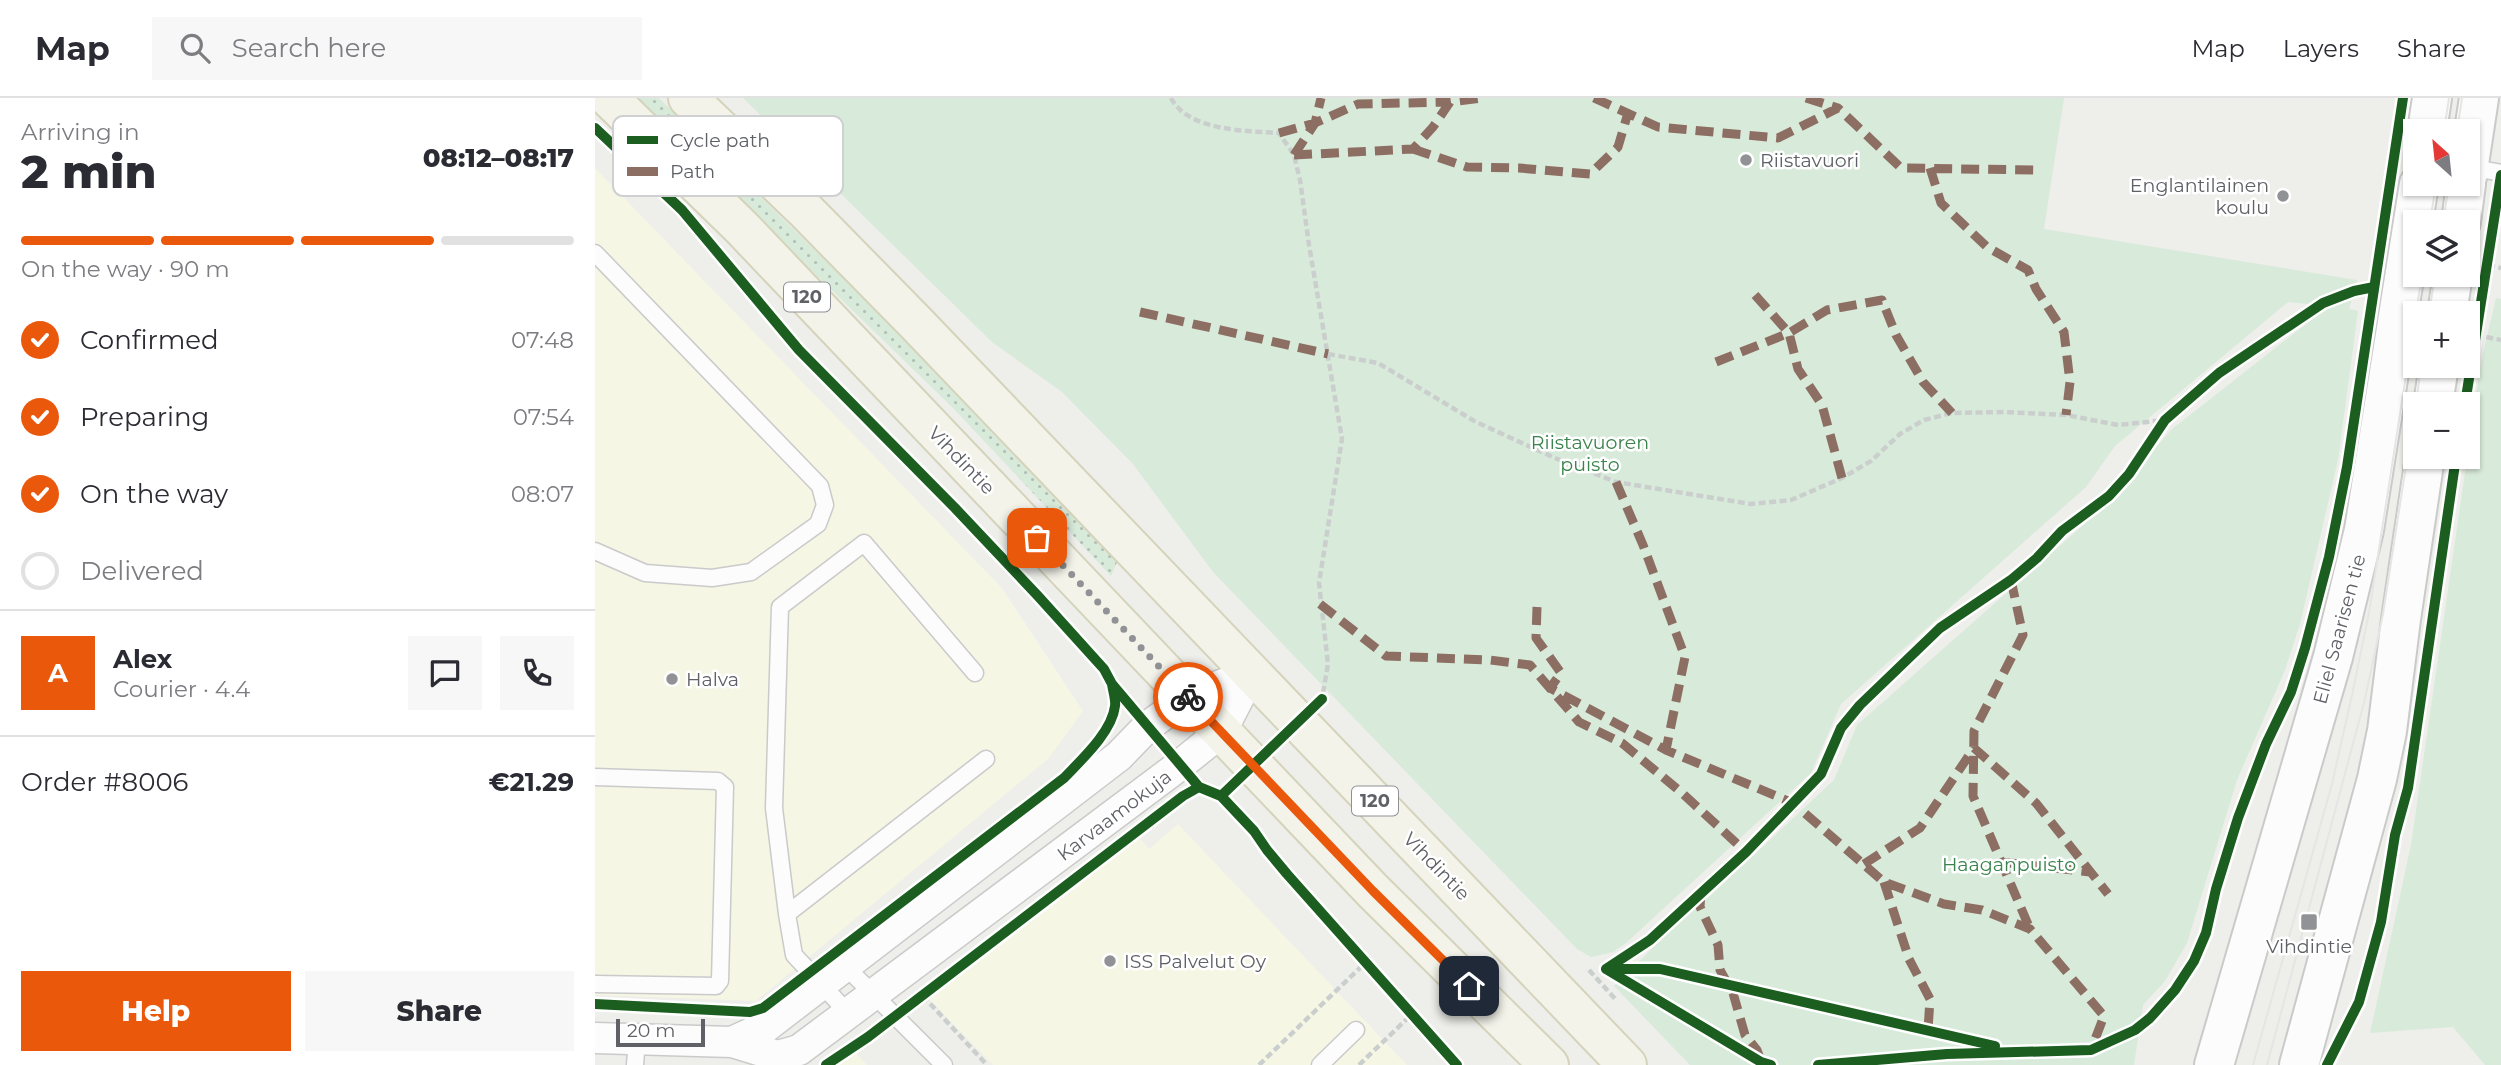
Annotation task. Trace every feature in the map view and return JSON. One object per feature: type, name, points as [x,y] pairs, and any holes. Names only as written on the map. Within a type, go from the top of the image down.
[{"type":"main road","name":"Vihdintie","points":[[609,98],[627,116]]},
{"type":"main road","name":"Vihdintie","points":[[688,98],[707,116]]},
{"type":"main road","name":"Vihdintie","points":[[709,196],[1373,891],[1549,1065]]},
{"type":"main road","name":"Vihdintie","points":[[790,196],[916,323],[1251,674],[1310,710],[1627,1065]]},
{"type":"street","points":[[2429,119],[2432,98]]},
{"type":"street","points":[[2478,119],[2479,98]]},
{"type":"street","name":"Eliel Saarisen tie","points":[[2214,1065],[2333,657],[2364,530],[2417,196]]},
{"type":"street","points":[[2299,1065],[2377,779],[2387,731],[2423,469]]},
{"type":"street","name":"Karvaamokuja","points":[[740,1054],[767,1026],[1119,755],[1147,727],[1188,697],[1251,674]]},
{"type":"street","name":"Karvaamokuja","points":[[595,1038],[636,1052],[778,1056],[799,1049],[875,995],[1221,732],[1251,674]]},
{"type":"lane","points":[[595,253],[820,486],[825,505],[818,524],[751,572],[712,578],[645,573],[595,551]]},
{"type":"lane","points":[[849,1014],[794,955],[774,808],[779,607],[864,543],[975,673]]},
{"type":"lane","points":[[787,914],[986,759]]},
{"type":"lane","points":[[595,777],[718,781],[725,787],[720,981],[716,986],[595,984]]},
{"type":"lane","points":[[844,965],[944,1065]]},
{"type":"lane","points":[[1320,1065],[1356,1030]]},
{"type":"path","points":[[1171,98],[1177,109],[1195,120],[1235,131],[1279,133],[1294,155],[1300,180],[1342,439],[1319,583],[1328,664],[1310,710]]},
{"type":"path","points":[[2480,267],[2490,253]]},
{"type":"path","points":[[2480,271],[2501,268]]},
{"type":"path","points":[[2480,330],[2501,340]]},
{"type":"path","points":[[1328,354],[1378,363],[1476,422],[1616,482],[1751,504],[1791,500],[1842,478],[1871,461],[1900,434],[1924,420],[1952,413],[2066,415],[2118,425],[2169,416]]},
{"type":"path","points":[[2158,430],[2169,416]]},
{"type":"path","points":[[1259,1065],[1362,958],[1375,972]]},
{"type":"path","points":[[1589,970],[1618,1002]]},
{"type":"path","points":[[896,1016],[934,988]]},
{"type":"path","points":[[923,996],[987,1065]]},
{"type":"path","points":[[1402,1004],[1421,1024]]},
{"type":"path","points":[[1359,1065],[1412,1014]]},
{"type":"shaded area","points":[[595,168],[613,187],[613,196],[622,196],[1002,588],[1083,711],[1048,759],[756,1001],[595,995]]},
{"type":"shaded area","points":[[1178,824],[1407,1065],[993,1065],[926,996],[1136,834],[1149,849]]},
{"type":"shaded area","points":[[856,1053],[867,1065],[835,1065]]},
{"type":"green space","points":[[634,98],[659,98],[677,116],[653,116]]},
{"type":"green space","name":"Riistavuoren puisto","points":[[743,98],[2064,98],[2044,229],[2357,280],[2349,309],[2358,311],[2338,460],[2300,624],[2285,670],[2237,780],[2187,943],[2165,981],[2143,1005],[2134,1065],[1690,1065],[1614,986],[1678,923],[1834,780],[1857,725],[2106,505],[2172,429],[2329,306],[2288,302],[2115,446],[2086,487],[1841,704],[1811,773],[1626,943],[1613,952],[1591,957],[1577,949],[1213,572],[1133,464],[1062,392],[992,342],[843,196],[843,116],[761,116]]},
{"type":"green space","points":[[735,196],[759,196],[961,393],[1118,560],[1111,576],[953,408]]},
{"type":"green space","points":[[2496,298],[2501,299],[2501,1065],[2485,1065],[2453,1027],[2370,1033],[2411,845],[2465,469],[2480,469],[2480,392],[2477,392]]},
{"type":"tram line","points":[[2446,119],[2449,98]]},
{"type":"tram line","points":[[2459,119],[2462,98]]},
{"type":"tram line","points":[[2432,210],[2434,196]]},
{"type":"tram line","points":[[2445,210],[2447,196]]},
{"type":"tram line","points":[[2418,301],[2420,287]]},
{"type":"tram line","points":[[2431,301],[2433,287]]},
{"type":"tram line","points":[[2253,1065],[2332,784],[2352,695],[2369,613],[2406,378]]},
{"type":"tram line","points":[[2418,392],[2419,378]]},
{"type":"tram line","points":[[2267,1065],[2365,699],[2383,614],[2406,469]]},
{"type":"marked path","points":[[1294,155],[1315,123],[1321,98]]},
{"type":"marked path","points":[[1294,155],[1413,149],[1433,127],[1450,102],[1481,98]]},
{"type":"marked path","points":[[1594,98],[1658,127],[1778,138],[1838,108],[1901,168],[2034,170]]},
{"type":"marked path","points":[[1806,98],[1838,108]]},
{"type":"marked path","points":[[1279,133],[1315,123],[1358,104],[1450,102]]},
{"type":"marked path","points":[[1413,149],[1467,167],[1590,174],[1618,147],[1628,113]]},
{"type":"marked path","points":[[1930,168],[1941,203],[1987,247],[2028,270],[2036,289],[2064,332],[2070,382],[2066,415]]},
{"type":"marked path","points":[[1755,295],[1789,333],[1798,369],[1822,405],[1842,478]]},
{"type":"marked path","points":[[1716,362],[1789,333],[1827,310],[1882,300],[1896,335],[1923,382],[1952,413]]},
{"type":"marked path","points":[[1140,312],[1328,354]]},
{"type":"marked path","points":[[1616,482],[1685,657],[1666,750]]},
{"type":"marked path","points":[[2011,580],[2023,635],[1974,731],[1973,796],[2030,929]]},
{"type":"marked path","points":[[1320,604],[1386,656],[1490,660],[1530,665],[1579,722],[1622,743],[1746,852]]},
{"type":"marked path","points":[[1537,607],[1536,638],[1561,673],[1550,688],[1666,750],[1793,803],[1884,882],[1944,904],[1982,910],[2030,929],[2104,1016],[2091,1050]]},
{"type":"marked path","points":[[1864,864],[1920,828],[1974,748],[2036,803],[2108,894]]},
{"type":"marked path","points":[[2001,862],[2090,872]]},
{"type":"marked path","points":[[1884,882],[1909,959],[1930,999],[1928,1030]]},
{"type":"marked path","points":[[1701,892],[1700,907],[1718,945],[1720,970],[1733,993],[1745,1035],[1760,1058]]},
{"type":"cycle path","points":[[1818,1065],[1947,1054],[2091,1050],[2135,1030],[2150,1018],[2175,990],[2194,961],[2206,933],[2216,889],[2238,818],[2266,744],[2291,692],[2329,557],[2347,467],[2403,98]]},
{"type":"cycle path","points":[[595,128],[613,145]]},
{"type":"cycle path","points":[[2467,392],[2501,175]]},
{"type":"cycle path","points":[[667,196],[682,210],[799,350],[955,508],[1104,669],[1112,684],[1199,787],[1221,796],[1254,831],[1287,874],[1457,1065]]},
{"type":"cycle path","points":[[1606,969],[1650,940],[1746,852],[1821,774],[1841,728],[1860,705],[1940,628],[2011,580],[2037,558],[2062,531],[2109,496],[2129,474],[2165,420],[2219,373],[2323,303],[2354,291],[2374,287]]},
{"type":"cycle path","points":[[2327,1065],[2359,1002],[2381,922],[2395,835],[2408,788],[2454,469]]},
{"type":"cycle path","points":[[595,1004],[750,1012],[763,1008],[1064,778],[1095,745],[1108,726],[1115,706],[1112,684]]},
{"type":"cycle path","points":[[1221,796],[1322,699]]},
{"type":"cycle path","points":[[826,1065],[868,1037],[1183,796],[1199,787]]},
{"type":"cycle path","points":[[1606,969],[1660,969],[1995,1046]]},
{"type":"cycle path","points":[[1606,969],[1761,1062],[1771,1065]]},
{"type":"way so far","points":[[1037,538],[1188,697]]},
{"type":"place","name":"Riistavuori","points":[[1746,160]]},
{"type":"place","name":"Englantilainen koulu","points":[[2283,196]]},
{"type":"place","name":"Halva","points":[[672,679]]},
{"type":"place","name":"Vihdintie","points":[[2309,922]]},
{"type":"place","name":"ISS Palvelut Oy","points":[[1110,961]]},
{"type":"route","points":[[1188,697],[1373,891],[1469,986]]},
{"type":"park label","name":"Haaganpuisto","points":[[2009,864]]}]
